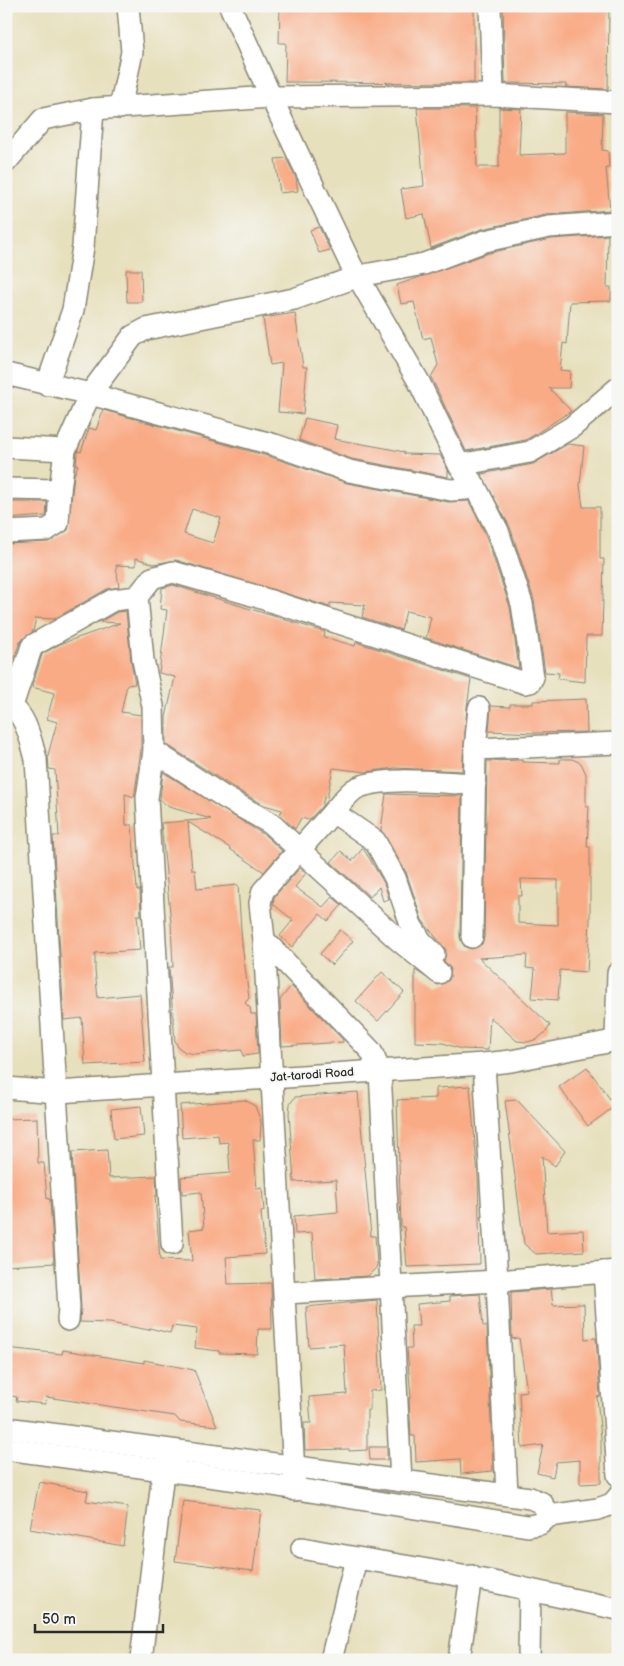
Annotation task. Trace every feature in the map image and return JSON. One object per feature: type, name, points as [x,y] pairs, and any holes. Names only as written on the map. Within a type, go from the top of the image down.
[{"type":"street","points":[[120,108],[132,52],[128,6]]},
{"type":"street","points":[[172,1244],[147,798],[154,751],[153,706],[143,660],[137,597],[152,578],[173,572],[250,594],[530,682],[533,677],[522,604],[498,531],[475,486],[459,464],[419,382],[359,276],[271,97],[230,6]]},
{"type":"street","points":[[490,6],[493,95]]},
{"type":"street","points":[[6,162],[43,119],[93,109],[271,97],[493,95],[618,102]]},
{"type":"street","points":[[47,385],[73,310],[83,247],[93,109]]},
{"type":"street","points":[[6,532],[48,530],[58,523],[65,450],[90,394],[133,336],[146,329],[294,299],[359,276],[424,264],[485,242],[548,227],[618,222]]},
{"type":"street","points":[[6,374],[90,394],[275,445],[349,471],[451,490],[475,486]]},
{"type":"street","points":[[459,464],[530,452],[572,427],[618,388]]},
{"type":"street","points":[[6,448],[65,450]]},
{"type":"street","points":[[6,489],[60,490]]},
{"type":"street","points":[[68,1320],[69,1308],[58,1092],[36,759],[26,726],[9,705],[32,646],[113,600],[137,597]]},
{"type":"street","points":[[472,936],[475,749],[479,708]]},
{"type":"street","points":[[475,749],[618,742]]},
{"type":"street","points":[[154,751],[224,797],[270,822],[396,938],[437,963],[411,925],[395,878],[375,841],[333,812]]},
{"type":"street","points":[[295,1490],[285,1293],[270,1078],[264,940],[260,903],[263,891],[353,790],[367,784],[411,781],[474,784]]},
{"type":"street","points":[[264,940],[371,1051],[380,1071],[401,1481]]},
{"type":"street","name":"Jat-tarodi Road","points":[[6,1088],[58,1092],[511,1061],[617,1040],[618,973]]},
{"type":"street","points":[[484,1064],[507,1495]]},
{"type":"street","points":[[285,1293],[497,1281],[611,1271],[618,1475]]},
{"type":"street","points":[[6,1428],[530,1498],[542,1503],[549,1516]]},
{"type":"street","points":[[6,1450],[163,1472],[253,1482],[528,1526],[540,1524],[549,1516],[598,1509],[612,1504],[618,1497]]},
{"type":"street","points":[[141,1660],[163,1472],[176,1452]]},
{"type":"street","points":[[302,1548],[356,1559],[471,1576],[618,1610]]},
{"type":"street","points":[[331,1660],[356,1559]]},
{"type":"street","points":[[459,1660],[471,1576]]},
{"type":"street","points":[[529,1660],[530,1590]]},
{"type":"building","points":[[280,6],[474,6],[474,83],[285,82],[286,43],[279,43]]},
{"type":"building","points":[[503,6],[609,6],[608,89],[566,87],[566,84],[505,83]]},
{"type":"building","points":[[417,108],[475,108],[477,167],[499,167],[499,108],[521,109],[519,155],[565,153],[565,112],[603,114],[602,150],[608,151],[609,168],[606,168],[610,210],[546,215],[482,229],[431,248],[424,214],[406,218],[401,189],[424,186]]},
{"type":"building","points":[[286,158],[296,178],[298,191],[280,193],[275,159]]},
{"type":"building","points":[[319,227],[330,250],[319,253],[310,230]]},
{"type":"building","points":[[608,235],[607,287],[611,287],[611,301],[570,302],[567,344],[563,343],[560,370],[570,371],[569,388],[549,388],[571,411],[526,440],[466,451],[431,377],[438,365],[431,337],[423,339],[414,302],[401,304],[397,285],[489,253],[551,239]]},
{"type":"building","points":[[126,270],[141,270],[142,302],[127,302]]},
{"type":"building","points":[[295,313],[303,367],[307,367],[303,414],[278,412],[282,363],[270,365],[263,318]]},
{"type":"building","points":[[103,410],[271,457],[347,483],[449,502],[469,501],[486,536],[510,607],[519,668],[426,638],[431,617],[406,611],[401,630],[362,617],[365,605],[330,603],[330,607],[176,560],[154,564],[136,558],[136,566],[116,565],[119,587],[107,589],[54,619],[36,618],[33,631],[20,642],[6,680],[6,544],[48,542],[68,530],[74,475],[78,465],[76,465],[77,453],[78,451],[81,452],[89,428],[96,430]],"holes":[[[192,509],[221,518],[213,543],[184,534]]]},
{"type":"building","points":[[305,418],[337,425],[334,439],[404,452],[404,454],[440,455],[448,470],[448,477],[352,459],[299,440]]},
{"type":"building","points":[[568,444],[584,446],[580,485],[583,507],[600,507],[600,559],[604,559],[602,636],[586,636],[585,682],[558,679],[559,673],[545,672],[534,600],[510,527],[481,474],[533,464]]},
{"type":"building","points":[[6,502],[47,502],[46,516],[6,519]]},
{"type":"building","points":[[173,585],[325,632],[324,637],[355,646],[356,642],[471,679],[462,771],[395,768],[366,772],[333,768],[327,798],[324,797],[322,806],[309,820],[301,818],[295,829],[280,815],[282,810],[264,805],[166,744],[166,717],[175,677],[159,673],[167,610],[160,609],[162,588]]},
{"type":"building","points":[[126,611],[135,684],[127,685],[121,712],[141,715],[141,750],[134,797],[125,794],[126,825],[132,825],[137,890],[140,890],[141,915],[137,915],[140,950],[95,953],[95,970],[98,998],[140,994],[145,1062],[85,1065],[82,1018],[64,1020],[53,836],[59,836],[55,770],[49,769],[48,755],[57,722],[47,719],[54,693],[32,687],[42,654],[60,644],[120,623],[100,622],[117,612]]},
{"type":"building","points":[[586,699],[587,732],[534,733],[489,731],[491,706],[510,707],[510,704],[533,704],[533,701]]},
{"type":"building","points":[[560,759],[572,759],[581,763],[586,774],[586,806],[589,806],[587,847],[590,847],[590,922],[587,972],[560,970],[558,1000],[532,998],[535,969],[526,968],[527,955],[479,958],[550,1025],[547,1031],[537,1039],[528,1042],[517,1041],[490,1017],[488,1050],[461,1049],[443,1043],[415,1042],[415,970],[438,985],[449,980],[451,969],[444,961],[446,950],[422,920],[406,872],[381,830],[386,794],[462,796],[460,937],[465,947],[472,949],[482,944],[484,937],[487,761],[522,760],[522,762],[560,763]],"holes":[[[521,879],[558,880],[558,925],[518,923],[518,896],[522,896]]]},
{"type":"building","points":[[163,772],[266,836],[282,851],[264,872],[188,822],[192,870],[195,870],[197,889],[238,885],[242,944],[249,998],[245,1003],[250,1008],[251,1014],[256,1014],[258,1054],[243,1056],[242,1050],[194,1054],[185,1052],[178,1047],[175,1041],[169,967],[173,967],[171,923],[161,823],[211,819],[169,807],[160,800]]},
{"type":"building","points":[[363,848],[384,883],[389,899],[383,901],[379,887],[370,897],[331,862],[341,851],[352,861]]},
{"type":"building","points":[[300,868],[306,873],[295,887],[323,907],[332,897],[342,905],[328,921],[320,914],[292,947],[280,936],[293,920],[273,904],[274,897]]},
{"type":"building","points":[[340,930],[353,941],[332,965],[320,954]]},
{"type":"building","points":[[382,972],[404,992],[378,1021],[356,1001]]},
{"type":"building","points":[[291,986],[343,1042],[282,1046],[280,1000]]},
{"type":"building","points":[[587,1067],[615,1106],[588,1126],[559,1087]]},
{"type":"building","points":[[470,1086],[478,1177],[480,1264],[407,1267],[404,1227],[401,1227],[397,1100],[436,1098],[436,1088]]},
{"type":"building","points":[[358,1092],[371,1236],[375,1236],[377,1264],[376,1268],[368,1276],[315,1279],[312,1233],[295,1234],[294,1216],[338,1212],[336,1180],[294,1182],[290,1104],[295,1097]]},
{"type":"building","points":[[245,1100],[255,1106],[261,1122],[260,1140],[253,1140],[257,1189],[262,1188],[264,1211],[261,1212],[265,1254],[226,1257],[228,1284],[271,1283],[272,1329],[258,1329],[257,1354],[219,1353],[219,1351],[195,1348],[197,1329],[172,1326],[170,1333],[110,1323],[80,1322],[81,1307],[72,1152],[107,1150],[109,1178],[156,1176],[157,1196],[155,1196],[160,1260],[192,1261],[189,1230],[204,1228],[201,1192],[182,1194],[181,1177],[230,1173],[228,1142],[219,1143],[218,1135],[182,1138],[180,1105]]},
{"type":"building","points":[[517,1100],[565,1151],[555,1166],[542,1156],[547,1232],[583,1230],[584,1251],[536,1254],[524,1244],[505,1101]]},
{"type":"building","points":[[141,1106],[144,1136],[114,1139],[111,1109]]},
{"type":"building","points":[[37,1118],[38,1163],[44,1163],[47,1199],[50,1199],[54,1263],[6,1266],[6,1119]]},
{"type":"building","points":[[551,1289],[553,1305],[584,1304],[585,1339],[596,1338],[600,1396],[597,1397],[601,1438],[601,1483],[580,1484],[580,1460],[556,1462],[553,1477],[537,1473],[543,1445],[522,1448],[519,1392],[527,1391],[519,1338],[512,1339],[511,1292]]},
{"type":"building","points":[[480,1294],[483,1326],[487,1326],[493,1471],[461,1474],[460,1459],[416,1462],[415,1436],[411,1436],[409,1398],[411,1398],[407,1348],[412,1348],[411,1326],[419,1326],[417,1304],[450,1301],[450,1296]]},
{"type":"building","points":[[377,1300],[381,1390],[370,1391],[370,1410],[367,1410],[367,1450],[305,1450],[304,1423],[311,1423],[309,1397],[347,1394],[344,1344],[309,1347],[306,1307]]},
{"type":"building","points":[[6,1348],[62,1354],[63,1350],[144,1363],[144,1360],[194,1370],[217,1426],[180,1422],[175,1416],[46,1397],[45,1404],[16,1401],[17,1397],[6,1395]]},
{"type":"building","points":[[369,1447],[387,1447],[387,1460],[370,1460]]},
{"type":"building","points":[[39,1482],[88,1491],[86,1501],[128,1507],[123,1546],[30,1529]]},
{"type":"building","points":[[183,1501],[261,1510],[253,1571],[175,1561]]}]
